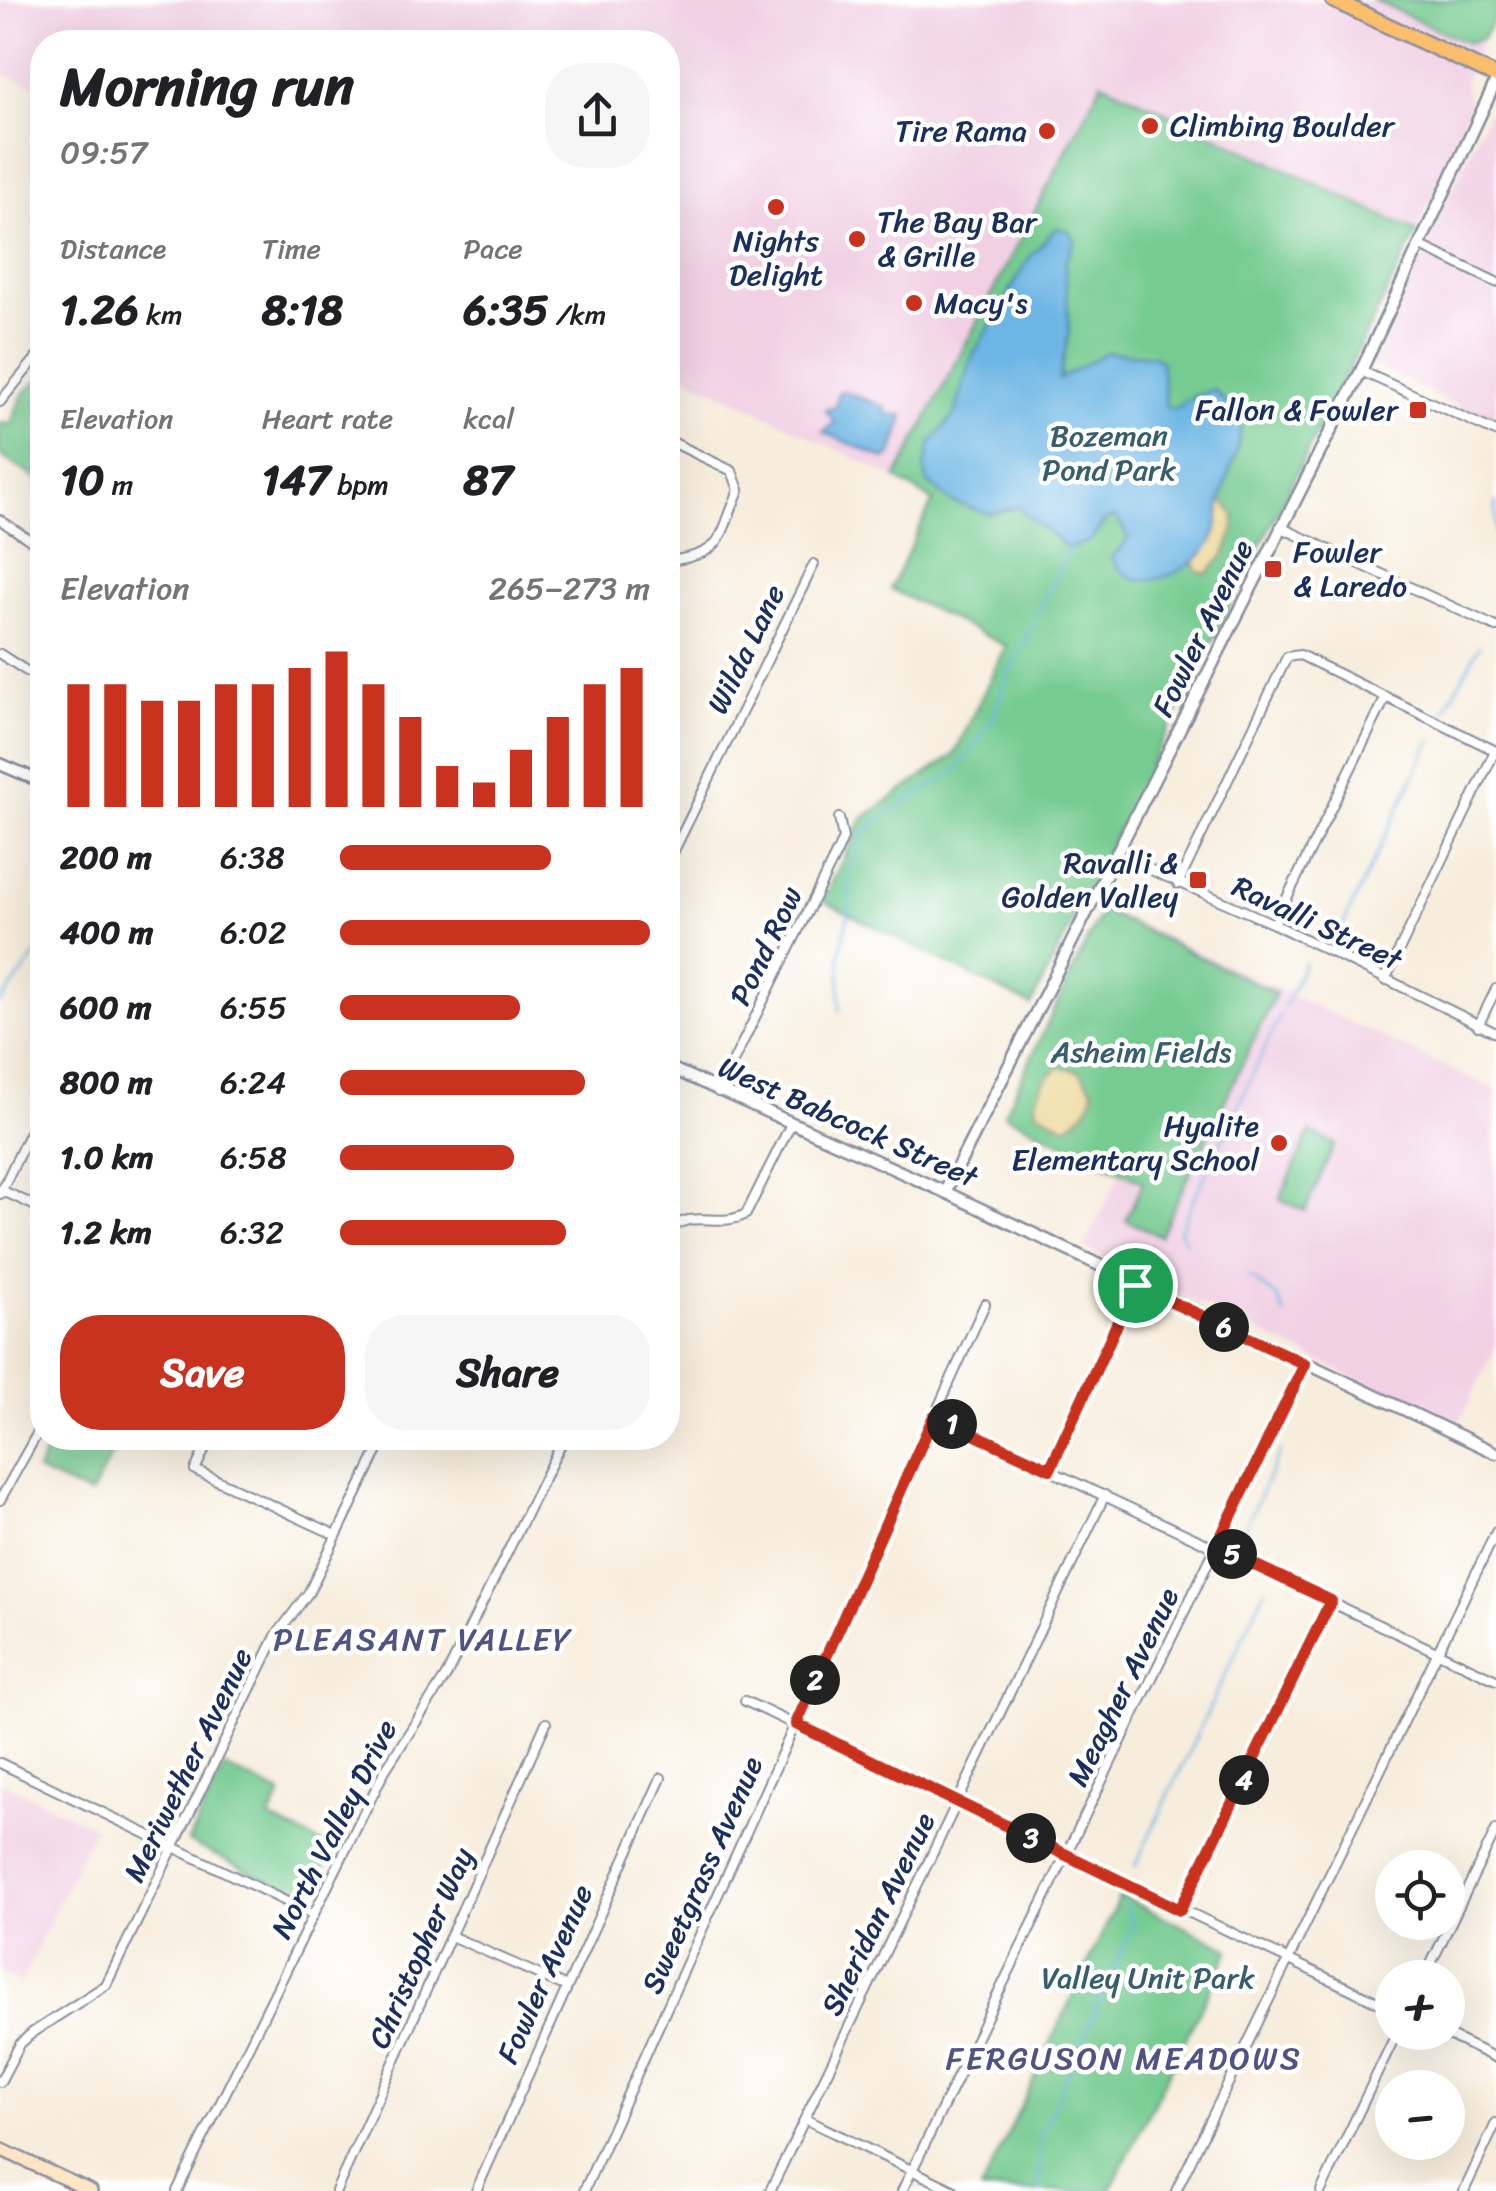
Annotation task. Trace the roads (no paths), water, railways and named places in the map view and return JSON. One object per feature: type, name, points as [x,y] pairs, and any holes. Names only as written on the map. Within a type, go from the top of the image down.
[{"type":"highway","points":[[1333,0],[1496,78]]},
{"type":"main road","points":[[0,2149],[92,2191]]},
{"type":"street","name":"Fowler Avenue","points":[[945,1192],[1362,372],[1496,78]]},
{"type":"street","points":[[1421,246],[1496,282]]},
{"type":"street","points":[[0,402],[30,365]]},
{"type":"street","points":[[1362,372],[1496,432]]},
{"type":"street","points":[[680,446],[732,471],[739,490],[714,550],[680,559]]},
{"type":"street","points":[[0,520],[30,540]]},
{"type":"street","points":[[1280,528],[1496,627]]},
{"type":"street","name":"Wilda Lane","points":[[680,838],[814,564]]},
{"type":"street","points":[[0,654],[30,673]]},
{"type":"street","points":[[1178,884],[1287,657],[1300,655],[1496,751],[1385,980]]},
{"type":"street","points":[[1274,924],[1385,698]]},
{"type":"street","points":[[0,764],[30,777]]},
{"type":"street","name":"Pond Row","points":[[718,1092],[838,850],[843,838],[839,818]]},
{"type":"street","name":"Ravalli Street","points":[[1117,855],[1274,924],[1496,1033]]},
{"type":"street","points":[[1478,1026],[1496,989]]},
{"type":"street","name":"West Babcock Street","points":[[680,1073],[945,1192],[1496,1453]]},
{"type":"street","points":[[680,1224],[690,1218],[721,1220],[746,1214],[791,1124]]},
{"type":"street","points":[[30,1132],[1,1191],[30,1204]]},
{"type":"street","points":[[1050,1469],[1135,1285]]},
{"type":"street","name":"Sweetgrass Avenue","points":[[584,2191],[985,1304]]},
{"type":"street","name":"Meagher Avenue","points":[[902,2191],[1305,1364]]},
{"type":"street","points":[[934,1416],[1496,1680]]},
{"type":"street","points":[[0,1500],[30,1446]]},
{"type":"street","points":[[204,1450],[194,1470],[336,1536]]},
{"type":"street","name":"Meriwether Avenue","points":[[0,2082],[20,2044],[33,2032],[106,1985],[276,1636],[301,1606],[378,1450]]},
{"type":"street","name":"North Valley Drive","points":[[177,2191],[385,1770],[472,1628],[558,1450]]},
{"type":"street","name":"Sheridan Avenue","points":[[770,2191],[1105,1495]]},
{"type":"street","points":[[1176,2191],[1438,1651],[1492,1549],[1496,1532]]},
{"type":"street","points":[[1180,1910],[1331,1601]]},
{"type":"street","points":[[745,1700],[1375,2001]]},
{"type":"street","name":"Christopher Way","points":[[336,2191],[546,1723]]},
{"type":"street","points":[[0,1763],[314,1914]]},
{"type":"street","name":"Fowler Avenue","points":[[476,2191],[661,1778]]},
{"type":"street","points":[[1433,1960],[1496,1830]]},
{"type":"street","points":[[451,1936],[567,1987]]},
{"type":"street","points":[[1465,2043],[1496,2058]]},
{"type":"street","points":[[1321,2191],[1389,2050]]},
{"type":"street","points":[[804,2119],[955,2191]]},
{"type":"street","points":[[1464,2191],[1496,2123]]},
{"type":"water","points":[[1056,228],[1069,231],[1075,240],[1065,262],[1069,333],[1059,379],[1107,352],[1154,356],[1161,361],[1166,407],[1176,409],[1186,400],[1213,389],[1241,418],[1215,535],[1193,562],[1164,577],[1134,578],[1122,571],[1112,558],[1129,538],[1116,517],[1106,520],[1091,540],[1069,549],[1017,507],[988,514],[950,501],[928,483],[924,470],[931,443],[955,414],[972,357],[1029,258]]},
{"type":"water","points":[[843,391],[885,407],[887,414],[904,416],[892,454],[885,459],[823,432],[835,422],[825,410],[836,407],[838,393]]},
{"type":"waterway","points":[[1496,502],[1496,537]]},
{"type":"waterway","points":[[840,1011],[840,953],[850,907],[848,875],[862,835],[888,813],[957,770],[992,721],[1009,671],[1069,549]]},
{"type":"waterway","points":[[1445,710],[1479,646]]},
{"type":"waterway","points":[[1337,937],[1431,741]]},
{"type":"waterway","points":[[1284,1007],[1305,962]]},
{"type":"waterway","points":[[0,1003],[30,963]]},
{"type":"waterway","points":[[1215,1155],[1281,1014]]},
{"type":"waterway","points":[[1185,1241],[1179,1231],[1207,1171]]},
{"type":"waterway","points":[[1248,1276],[1278,1298],[1285,1315]]},
{"type":"waterway","points":[[1261,1554],[1240,1538],[1281,1450]]},
{"type":"waterway","points":[[1135,1866],[1265,1590]]},
{"type":"waterway","points":[[1040,2191],[1039,2139],[1133,1925],[1126,1905]]},
{"type":"place","name":"Climbing Boulder","points":[[1150,126]]},
{"type":"place","name":"Tire Rama","points":[[1047,131]]},
{"type":"place","name":"Nights Delight","points":[[776,207]]},
{"type":"place","name":"The Bay Bar & Grille","points":[[857,239]]},
{"type":"place","name":"Macy's","points":[[914,303]]},
{"type":"place","name":"Fallon & Fowler","points":[[1418,410]]},
{"type":"place","name":"Fowler & Laredo","points":[[1273,569]]},
{"type":"place","name":"Ravalli & Golden Valley","points":[[1198,880]]},
{"type":"place","name":"Hyalite Elementary School","points":[[1279,1143]]},
{"type":"district","name":"PLEASANT VALLEY","points":[[423,1639]]},
{"type":"district","name":"FERGUSON MEADOWS","points":[[1124,2058]]},
{"type":"park label","name":"Bozeman Pond Park","points":[[1109,453]]},
{"type":"park label","name":"Asheim Fields","points":[[1141,1052]]},
{"type":"park label","name":"Valley Unit Park","points":[[1148,1978]]}]
